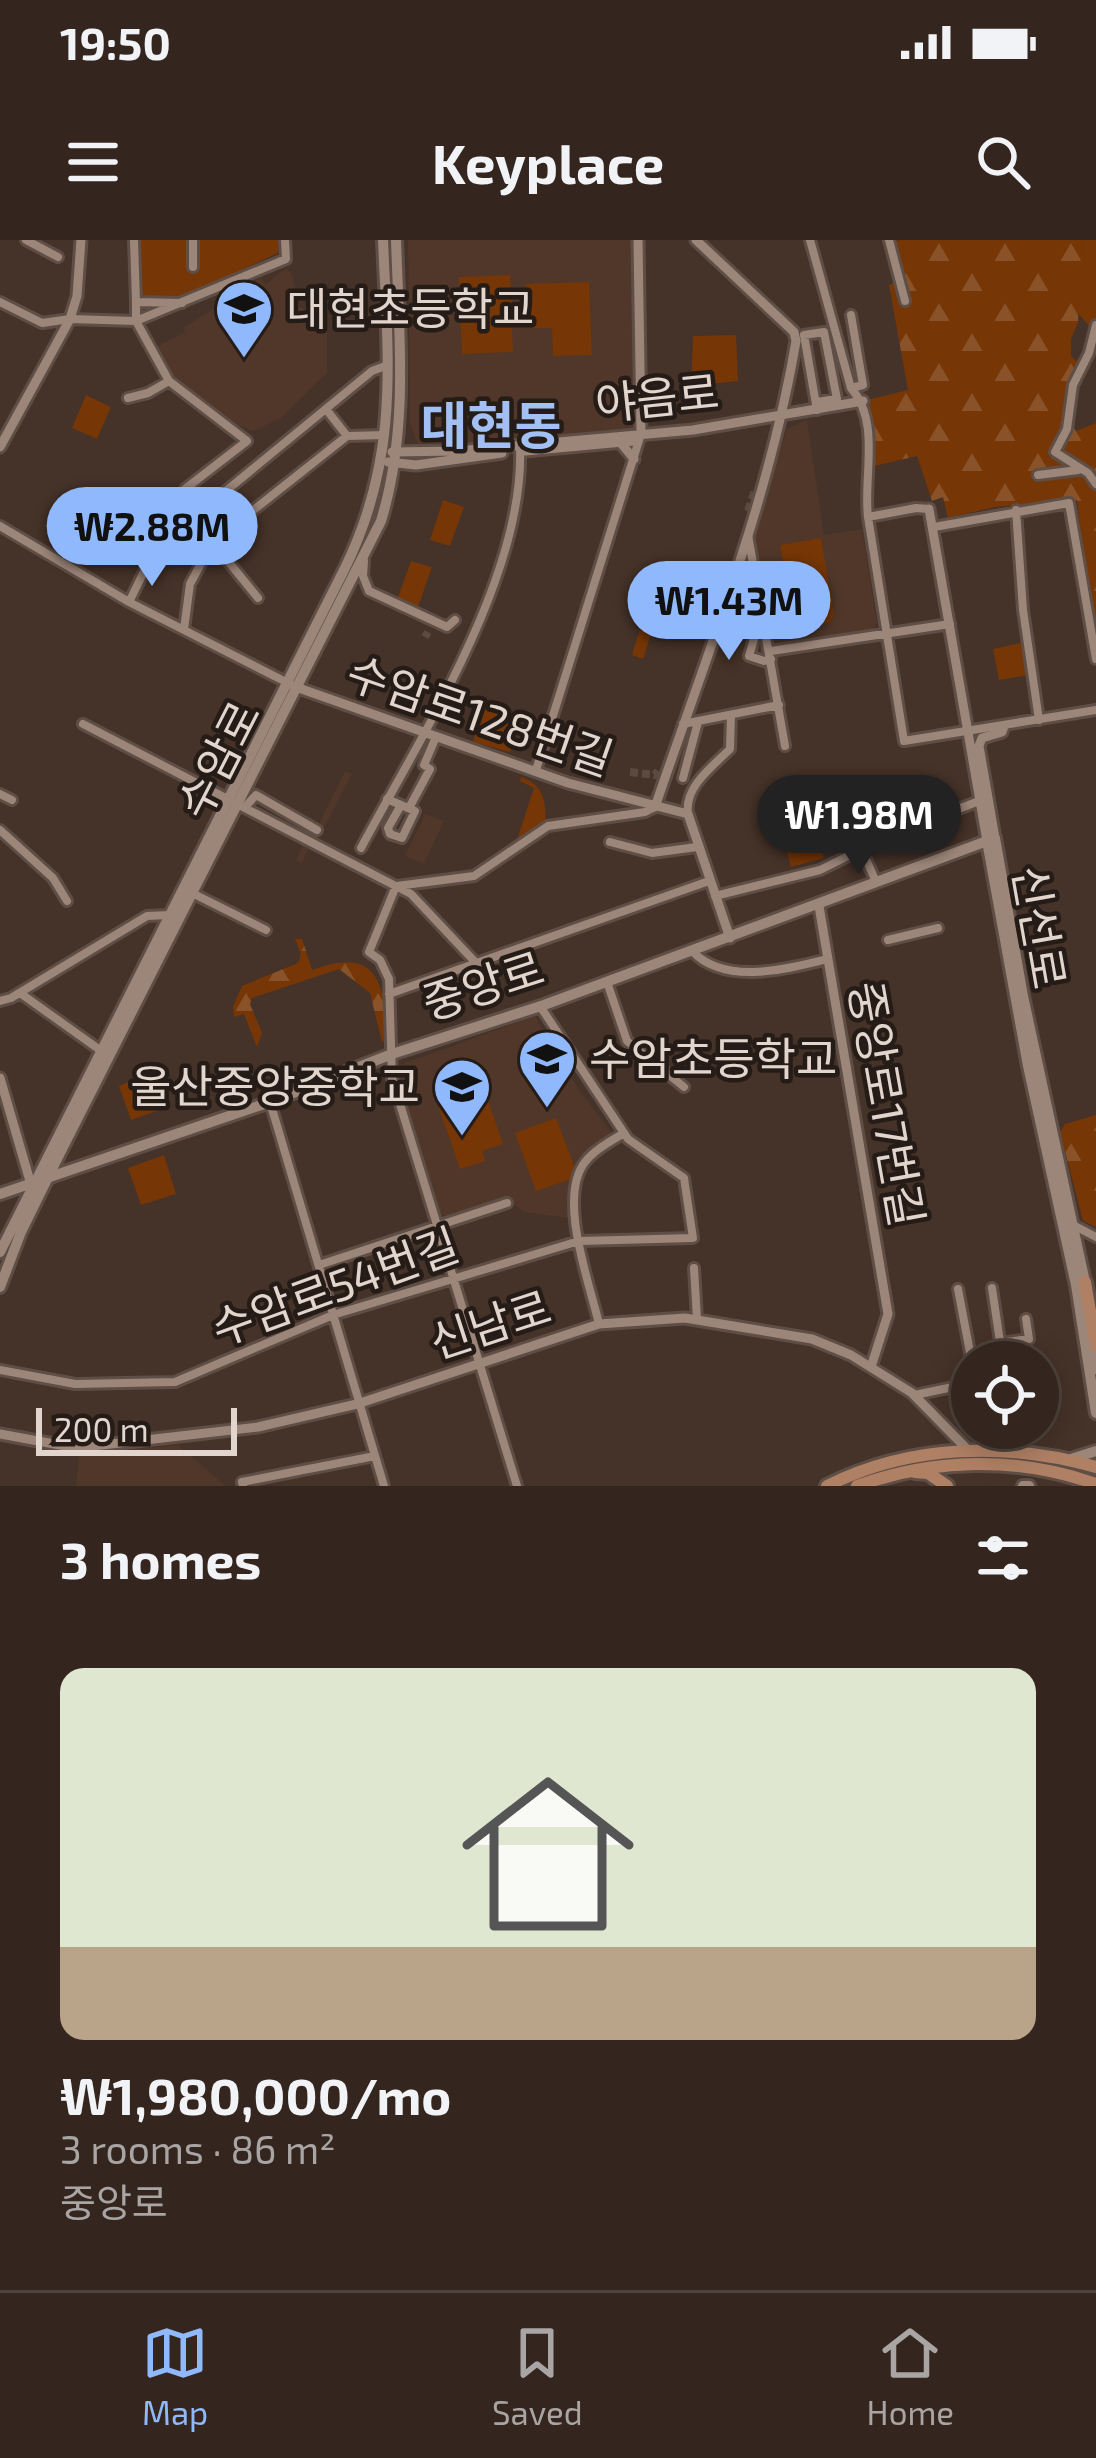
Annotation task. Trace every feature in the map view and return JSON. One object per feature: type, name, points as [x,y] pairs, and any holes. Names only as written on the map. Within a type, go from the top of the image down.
[{"type":"main road","name":"수암로","points":[[0,1252],[31,1184],[70,1122],[237,803],[354,549],[390,457],[383,240]]},
{"type":"main road","name":"수암로","points":[[291,685],[381,521],[400,385],[396,240]]},
{"type":"main road","name":"수암로","points":[[0,1287],[100,1050],[169,915],[237,803]]},
{"type":"main road","name":"중앙로","points":[[0,1197],[392,1054],[730,938],[991,840]]},
{"type":"main road","name":"신선로","points":[[991,840],[1028,1066],[1080,1284]]},
{"type":"main road","points":[[0,1197],[9,1211],[10,1226]]},
{"type":"main road","name":"신선로","points":[[1067,1222],[1080,1258],[1080,1284]]},
{"type":"main road","points":[[1080,1284],[1096,1318]]},
{"type":"main road","points":[[1080,1284],[1096,1346]]},
{"type":"main road","points":[[1080,1284],[1096,1369]]},
{"type":"main road","points":[[1080,1284],[1096,1413]]},
{"type":"main road","points":[[827,1486],[853,1472],[914,1455],[968,1450],[1096,1467]]},
{"type":"main road","points":[[1065,1461],[1096,1451]]},
{"type":"main road","points":[[857,1486],[920,1466],[997,1464],[1095,1485]]},
{"type":"main road","points":[[902,1471],[928,1473],[947,1486]]},
{"type":"street","points":[[26,240],[58,256]]},
{"type":"street","points":[[0,447],[70,319],[77,296],[81,240]]},
{"type":"street","points":[[129,602],[185,489],[247,441],[169,381],[136,321],[134,240]]},
{"type":"street","points":[[193,240],[193,267]]},
{"type":"street","points":[[0,302],[42,323],[136,321],[286,259],[285,240]]},
{"type":"street","points":[[536,770],[641,437],[638,240]]},
{"type":"street","points":[[396,886],[474,876],[548,826],[655,808],[748,536],[783,418],[796,341],[794,332],[696,240]]},
{"type":"street","points":[[810,240],[851,388],[862,401],[870,467],[864,482],[868,518],[904,741],[1096,710]]},
{"type":"street","points":[[890,240],[905,301]]},
{"type":"street","points":[[136,302],[182,303]]},
{"type":"street","points":[[851,315],[863,385],[851,388]]},
{"type":"street","points":[[1096,325],[1073,385],[1067,429],[1056,455],[1096,484]]},
{"type":"street","points":[[824,332],[837,398],[816,406],[805,334],[824,332]]},
{"type":"street","points":[[193,518],[378,367],[388,365]]},
{"type":"street","points":[[128,398],[169,381]]},
{"type":"street","name":"야음로","points":[[520,448],[692,435],[783,418],[816,406],[862,401]]},
{"type":"street","points":[[326,409],[347,436]]},
{"type":"street","name":"야음로","points":[[390,457],[453,462],[520,448],[783,418]]},
{"type":"street","points":[[184,630],[190,584],[212,543],[347,436],[386,435]]},
{"type":"street","name":"야음로","points":[[620,442],[634,459]]},
{"type":"street","points":[[361,848],[423,733],[459,630],[509,536],[520,448]]},
{"type":"street","points":[[1043,475],[1080,470]]},
{"type":"street","points":[[179,500],[258,598]]},
{"type":"street","points":[[934,526],[1069,503],[1096,659]]},
{"type":"street","points":[[868,518],[929,509]]},
{"type":"street","name":"신선로","points":[[929,509],[979,801],[991,840]]},
{"type":"street","points":[[1016,510],[1023,610],[1039,720]]},
{"type":"street","points":[[0,526],[129,602],[291,685]]},
{"type":"street","points":[[748,536],[763,611],[749,656],[764,661],[771,655],[950,624]]},
{"type":"street","points":[[368,549],[363,576],[370,592],[459,630]]},
{"type":"street","points":[[762,625],[785,746]]},
{"type":"street","name":"수암로128번길","points":[[291,685],[536,770],[688,814]]},
{"type":"street","points":[[683,724],[779,705]]},
{"type":"street","points":[[730,938],[697,848],[686,801],[730,748],[731,716]]},
{"type":"street","points":[[683,778],[698,722]]},
{"type":"street","points":[[83,724],[411,894],[476,964]]},
{"type":"street","points":[[979,749],[982,738],[1004,727]]},
{"type":"street","name":"신선로","points":[[968,730],[979,749],[991,840]]},
{"type":"street","points":[[387,799],[405,807],[430,769],[424,765],[436,737]]},
{"type":"street","points":[[0,794],[11,800]]},
{"type":"street","points":[[237,803],[256,795],[317,830]]},
{"type":"street","points":[[715,896],[820,870],[979,801]]},
{"type":"street","points":[[0,830],[53,878],[67,901]]},
{"type":"street","points":[[610,842],[652,853],[697,848]]},
{"type":"street","points":[[862,850],[877,884]]},
{"type":"street","points":[[389,994],[709,881]]},
{"type":"street","points":[[396,886],[369,952],[380,960],[389,979],[392,1078],[517,1486]]},
{"type":"street","points":[[192,893],[266,930]]},
{"type":"street","name":"중앙로17번길","points":[[818,906],[888,1314],[872,1367]]},
{"type":"street","points":[[0,1001],[147,916],[169,915]]},
{"type":"street","points":[[888,940],[938,928]]},
{"type":"street","points":[[692,951],[702,962],[751,972],[783,971],[828,959]]},
{"type":"street","points":[[607,982],[627,1041],[684,1087]]},
{"type":"street","points":[[20,993],[100,1050]]},
{"type":"street","points":[[539,1006],[624,1133],[581,1167],[574,1208],[599,1324]]},
{"type":"street","points":[[0,1078],[31,1184],[31,1213]]},
{"type":"street","points":[[270,1102],[385,1486]]},
{"type":"street","name":"수암로54번길","points":[[0,1370],[75,1384],[176,1382],[333,1316],[579,1241],[693,1238],[684,1178],[636,1147],[624,1133]]},
{"type":"street","points":[[319,1265],[507,1203]]},
{"type":"street","points":[[1067,1222],[1096,1238]]},
{"type":"street","points":[[1080,1258],[1084,1245],[1096,1238]]},
{"type":"street","points":[[694,1268],[697,1319]]},
{"type":"street","points":[[992,1288],[1000,1341]]},
{"type":"street","points":[[958,1289],[970,1341]]},
{"type":"street","name":"신남로","points":[[0,1434],[76,1448],[238,1430],[357,1404],[599,1324],[697,1319],[812,1339],[872,1367],[915,1395],[968,1450]]},
{"type":"street","points":[[1014,1341],[1029,1339],[1026,1319]]},
{"type":"street","points":[[915,1395],[951,1387]]},
{"type":"street","points":[[243,1486],[242,1482],[375,1456]]},
{"type":"shaded area","points":[[408,240],[633,240],[636,426],[629,432],[419,447],[410,423]]},
{"type":"shaded area","name":"대현초등학교","points":[[286,268],[299,307],[323,316],[327,326],[327,373],[281,418],[253,431],[229,421],[170,376],[156,347],[229,300],[234,303],[260,278],[266,284]]},
{"type":"shaded area","points":[[807,420],[824,535],[862,529],[877,623],[872,629],[776,647],[771,643],[752,538],[787,429]]},
{"type":"shaded area","points":[[345,771],[352,774],[317,841],[391,881],[455,878],[455,885],[401,891],[389,908],[383,906],[390,886],[310,846],[302,863],[296,860],[304,842],[273,818],[311,837],[313,831],[293,816],[296,811],[318,826]]},
{"type":"shaded area","points":[[425,814],[444,821],[424,864],[405,856]]},
{"type":"shaded area","points":[[535,1016],[610,1136],[580,1162],[568,1218],[524,1212],[505,1198],[446,1216],[439,1212],[397,1066]]},
{"type":"shaded area","points":[[178,1445],[226,1486],[76,1486],[79,1454]]},
{"type":"green space","points":[[135,240],[278,240],[278,253],[185,296],[137,298]]},
{"type":"green space","points":[[1082,240],[1078,322],[1071,356],[1082,366],[1077,386],[1065,403],[1074,405],[1069,417],[1076,431],[1096,423],[1096,651],[1077,500],[995,507],[948,518],[943,497],[932,501],[917,456],[870,467],[863,401],[908,390],[889,285],[899,281],[892,243]]},
{"type":"green space","points":[[1082,240],[1096,240],[1096,334],[1077,312]]},
{"type":"green space","points":[[510,275],[513,352],[462,354],[459,277]]},
{"type":"green space","points":[[589,282],[592,355],[553,356],[552,328],[527,328],[526,284]]},
{"type":"green space","points":[[736,335],[738,381],[691,386],[693,336]]},
{"type":"green space","points":[[86,395],[111,407],[97,439],[72,428]]},
{"type":"green space","points":[[443,500],[464,507],[450,546],[430,540]]},
{"type":"green space","points":[[821,538],[834,615],[830,622],[803,628],[793,622],[780,545]]},
{"type":"green space","points":[[411,561],[432,567],[418,607],[397,600]]},
{"type":"green space","points":[[646,609],[658,612],[643,659],[632,655]]},
{"type":"green space","points":[[1025,642],[1029,675],[999,680],[993,649]]},
{"type":"green space","points":[[483,705],[520,714],[510,752],[473,742]]},
{"type":"green space","points":[[521,777],[534,784],[542,795],[545,823],[516,843],[534,788],[520,781]]},
{"type":"green space","points":[[816,825],[824,858],[791,867],[782,834]]},
{"type":"green space","points":[[295,939],[302,939],[312,970],[351,962],[374,974],[384,1001],[387,1039],[382,1042],[370,993],[339,969],[252,998],[262,1033],[257,1047],[244,1014],[234,1017],[233,1007],[242,986],[298,963],[301,954]]},
{"type":"green space","points":[[477,1069],[503,1144],[482,1151],[485,1161],[460,1169],[431,1085]]},
{"type":"green space","points":[[149,1073],[162,1109],[131,1120],[119,1086]]},
{"type":"green space","points":[[1096,1115],[1096,1227],[1083,1221],[1060,1132],[1065,1124]]},
{"type":"green space","points":[[556,1118],[574,1165],[571,1179],[536,1191],[515,1133]]},
{"type":"green space","points":[[164,1155],[176,1194],[141,1205],[128,1168]]},
{"type":"tunnel","points":[[748,511],[755,490]]},
{"type":"tunnel","points":[[425,637],[428,632]]},
{"type":"tunnel","points":[[630,772],[655,775],[658,771]]},
{"type":"place","name":"대현초등학교","points":[[244,360]]},
{"type":"place","name":"수암초등학교","points":[[547,1110]]},
{"type":"place","name":"울산중앙중학교","points":[[462,1138]]},
{"type":"district","name":"대현동","points":[[491,426]]}]
